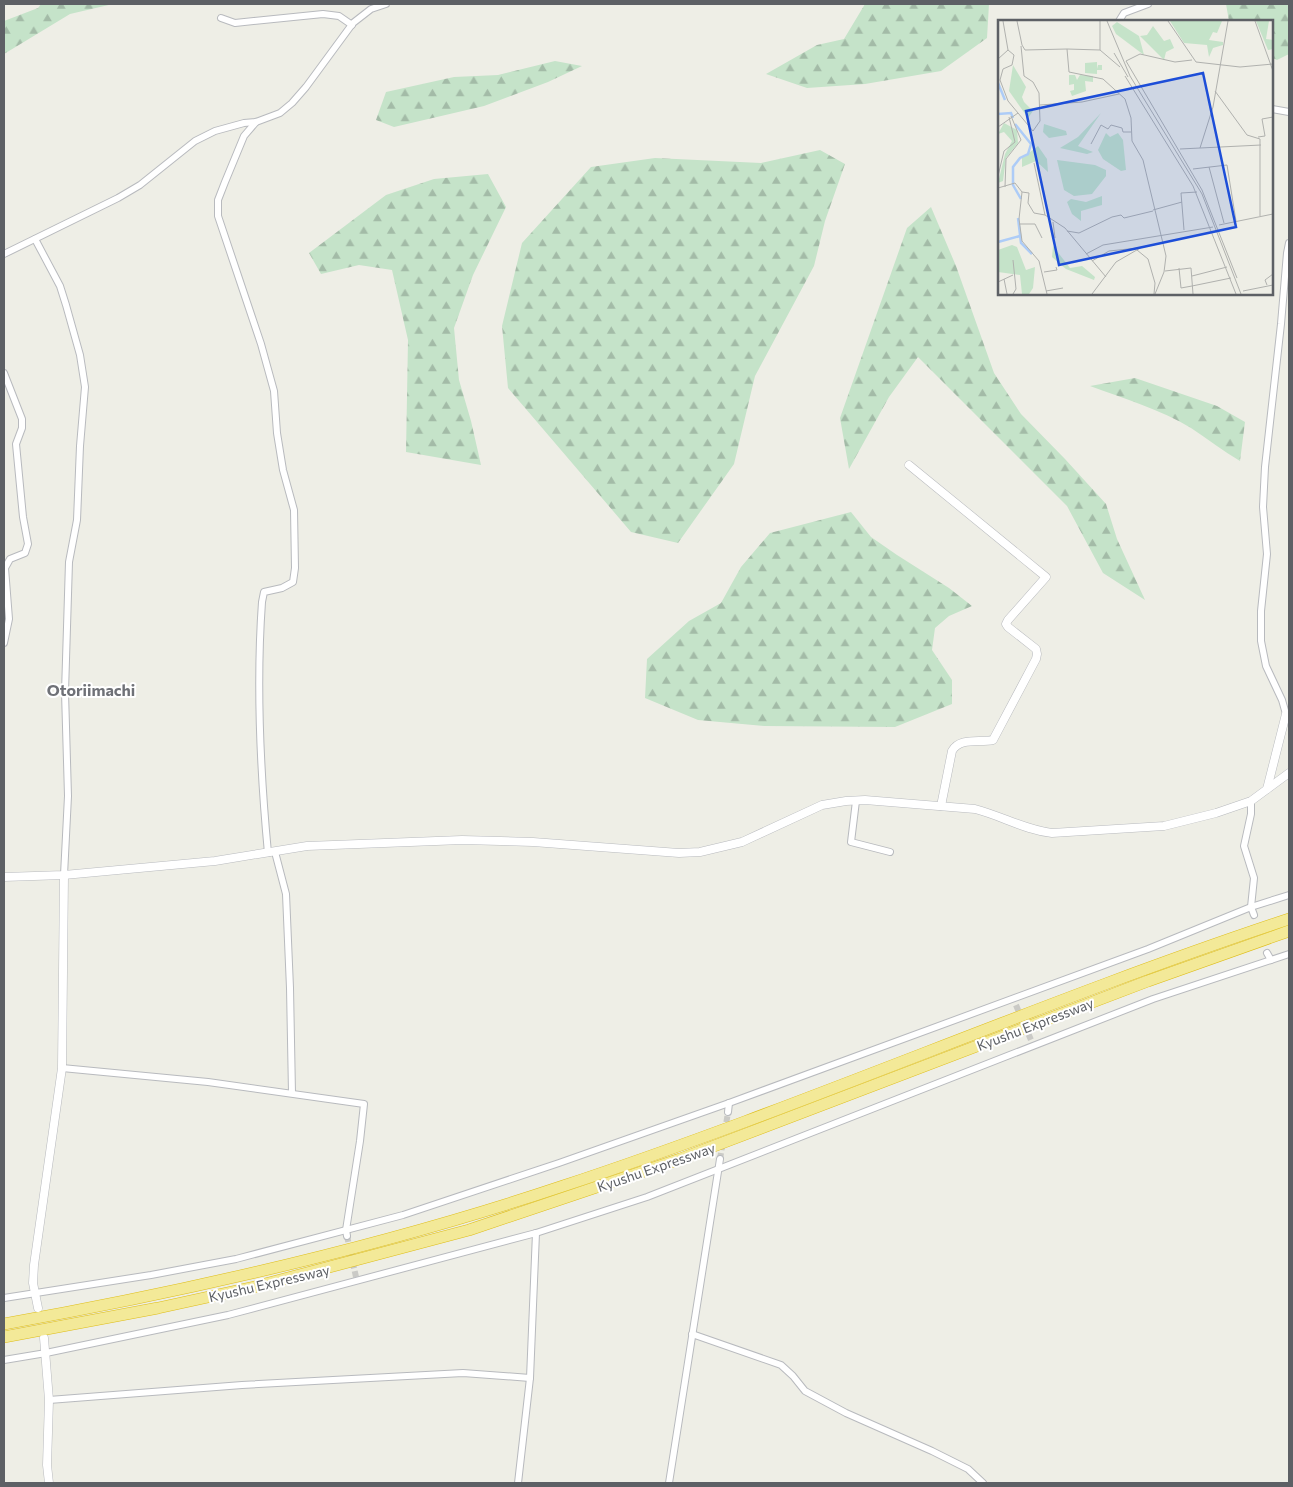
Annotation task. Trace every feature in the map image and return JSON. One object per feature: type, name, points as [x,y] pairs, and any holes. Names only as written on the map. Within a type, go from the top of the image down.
[{"type":"highway","name":"Kyushu Expressway","points":[[4,1324],[153,1295],[312,1260],[400,1236],[552,1189],[720,1131],[1020,1016],[1289,917]]},
{"type":"highway","name":"Kyushu Expressway","points":[[4,1337],[158,1308],[254,1287],[402,1249],[486,1224],[680,1159],[1148,981],[1289,931]]},
{"type":"street","points":[[4,254],[132,189],[195,141],[216,131],[244,122],[256,122],[280,113],[306,87],[352,25],[371,9],[386,4]]},
{"type":"street","points":[[1120,20],[1124,13],[1148,4]]},
{"type":"street","points":[[221,18],[235,23],[323,14],[339,16],[352,25]]},
{"type":"street","points":[[1273,108],[1289,112]]},
{"type":"street","points":[[256,122],[244,136],[225,182],[218,200],[218,216],[261,344],[274,391],[277,433],[283,470],[294,510],[295,568],[293,582],[282,588],[264,592],[262,602],[259,721],[260,767],[271,852],[286,894],[292,1093]]},
{"type":"street","points":[[35,239],[60,286],[80,355],[85,387],[77,520],[69,562],[65,692],[68,796],[64,875],[62,1068],[34,1265],[34,1294],[38,1308]]},
{"type":"street","points":[[1267,789],[1286,714],[1282,700],[1266,666],[1261,641],[1261,611],[1266,554],[1263,507],[1265,466],[1282,324],[1289,243]]},
{"type":"street","points":[[4,374],[22,419],[22,428],[16,444],[23,517],[28,544],[25,553],[10,559],[5,568],[9,619],[4,643]]},
{"type":"street","points":[[909,465],[1046,577],[1006,624],[1008,628],[1036,649],[1036,659],[993,740],[961,742],[955,745],[952,751],[941,806]]},
{"type":"street","points":[[4,877],[64,875],[215,862],[308,846],[462,840],[533,842],[679,853],[700,852],[742,842],[822,805],[856,800],[975,809],[992,813],[1030,829],[1052,833],[1164,826],[1216,814],[1250,801],[1289,772]]},
{"type":"street","points":[[856,800],[851,842],[890,852]]},
{"type":"street","points":[[1250,801],[1251,814],[1244,846],[1254,878],[1251,907],[1254,915]]},
{"type":"street","points":[[4,1298],[152,1275],[236,1259],[346,1233],[559,1164],[1015,1001],[1251,907],[1289,895]]},
{"type":"street","points":[[4,1360],[228,1316],[357,1279],[536,1233],[647,1197],[852,1118],[1032,1043],[1153,998],[1269,957],[1289,954]]},
{"type":"street","points":[[62,1068],[208,1082],[364,1104],[346,1233]]},
{"type":"street","points":[[728,1103],[728,1112]]},
{"type":"street","points":[[669,1483],[720,1159]]},
{"type":"street","points":[[518,1483],[530,1378],[536,1233]]},
{"type":"street","points":[[692,1334],[781,1365],[793,1376],[804,1391],[854,1417],[968,1469],[983,1483]]},
{"type":"street","points":[[44,1338],[49,1400],[47,1465],[49,1483]]},
{"type":"street","points":[[49,1400],[242,1385],[463,1373],[530,1378]]},
{"type":"green space","points":[[41,4],[113,4],[70,14],[4,54],[4,21],[38,8]]},
{"type":"green space","points":[[865,4],[989,4],[987,38],[941,71],[865,84],[807,88],[766,74],[817,45],[844,39]]},
{"type":"green space","points":[[1226,4],[1289,4],[1289,54],[1277,60],[1273,58],[1273,20],[1229,20]]},
{"type":"green space","points":[[555,61],[582,66],[548,82],[484,106],[394,127],[376,120],[386,92],[454,77],[498,75]]},
{"type":"green space","points":[[820,150],[845,164],[825,221],[814,266],[755,376],[734,464],[678,543],[631,532],[508,388],[502,326],[522,243],[591,167],[655,158],[761,163]]},
{"type":"green space","points":[[488,174],[506,207],[473,275],[454,328],[459,380],[481,465],[406,452],[408,340],[392,270],[359,265],[321,274],[309,253],[386,195],[434,179]]},
{"type":"green space","points":[[931,207],[956,266],[994,373],[1021,414],[1106,504],[1117,539],[1145,600],[1103,573],[1067,506],[918,357],[889,397],[849,469],[840,418],[907,228]]},
{"type":"green space","points":[[1135,378],[1217,406],[1245,422],[1240,461],[1180,422],[1142,405],[1090,386]]},
{"type":"green space","points":[[851,512],[871,537],[949,588],[972,606],[949,616],[935,628],[932,650],[952,680],[952,704],[895,727],[764,726],[698,720],[645,698],[647,659],[689,621],[721,603],[741,567],[770,533]]},
{"type":"tunnel","points":[[1016,1005],[1021,1017]]},
{"type":"tunnel","points":[[1025,1026],[1031,1040]]},
{"type":"tunnel","points":[[725,1131],[728,1112]]},
{"type":"tunnel","points":[[720,1159],[723,1141]]},
{"type":"tunnel","points":[[347,1236],[356,1277]]},
{"type":"district","name":"Otoriimachi","points":[[91,689]]}]
